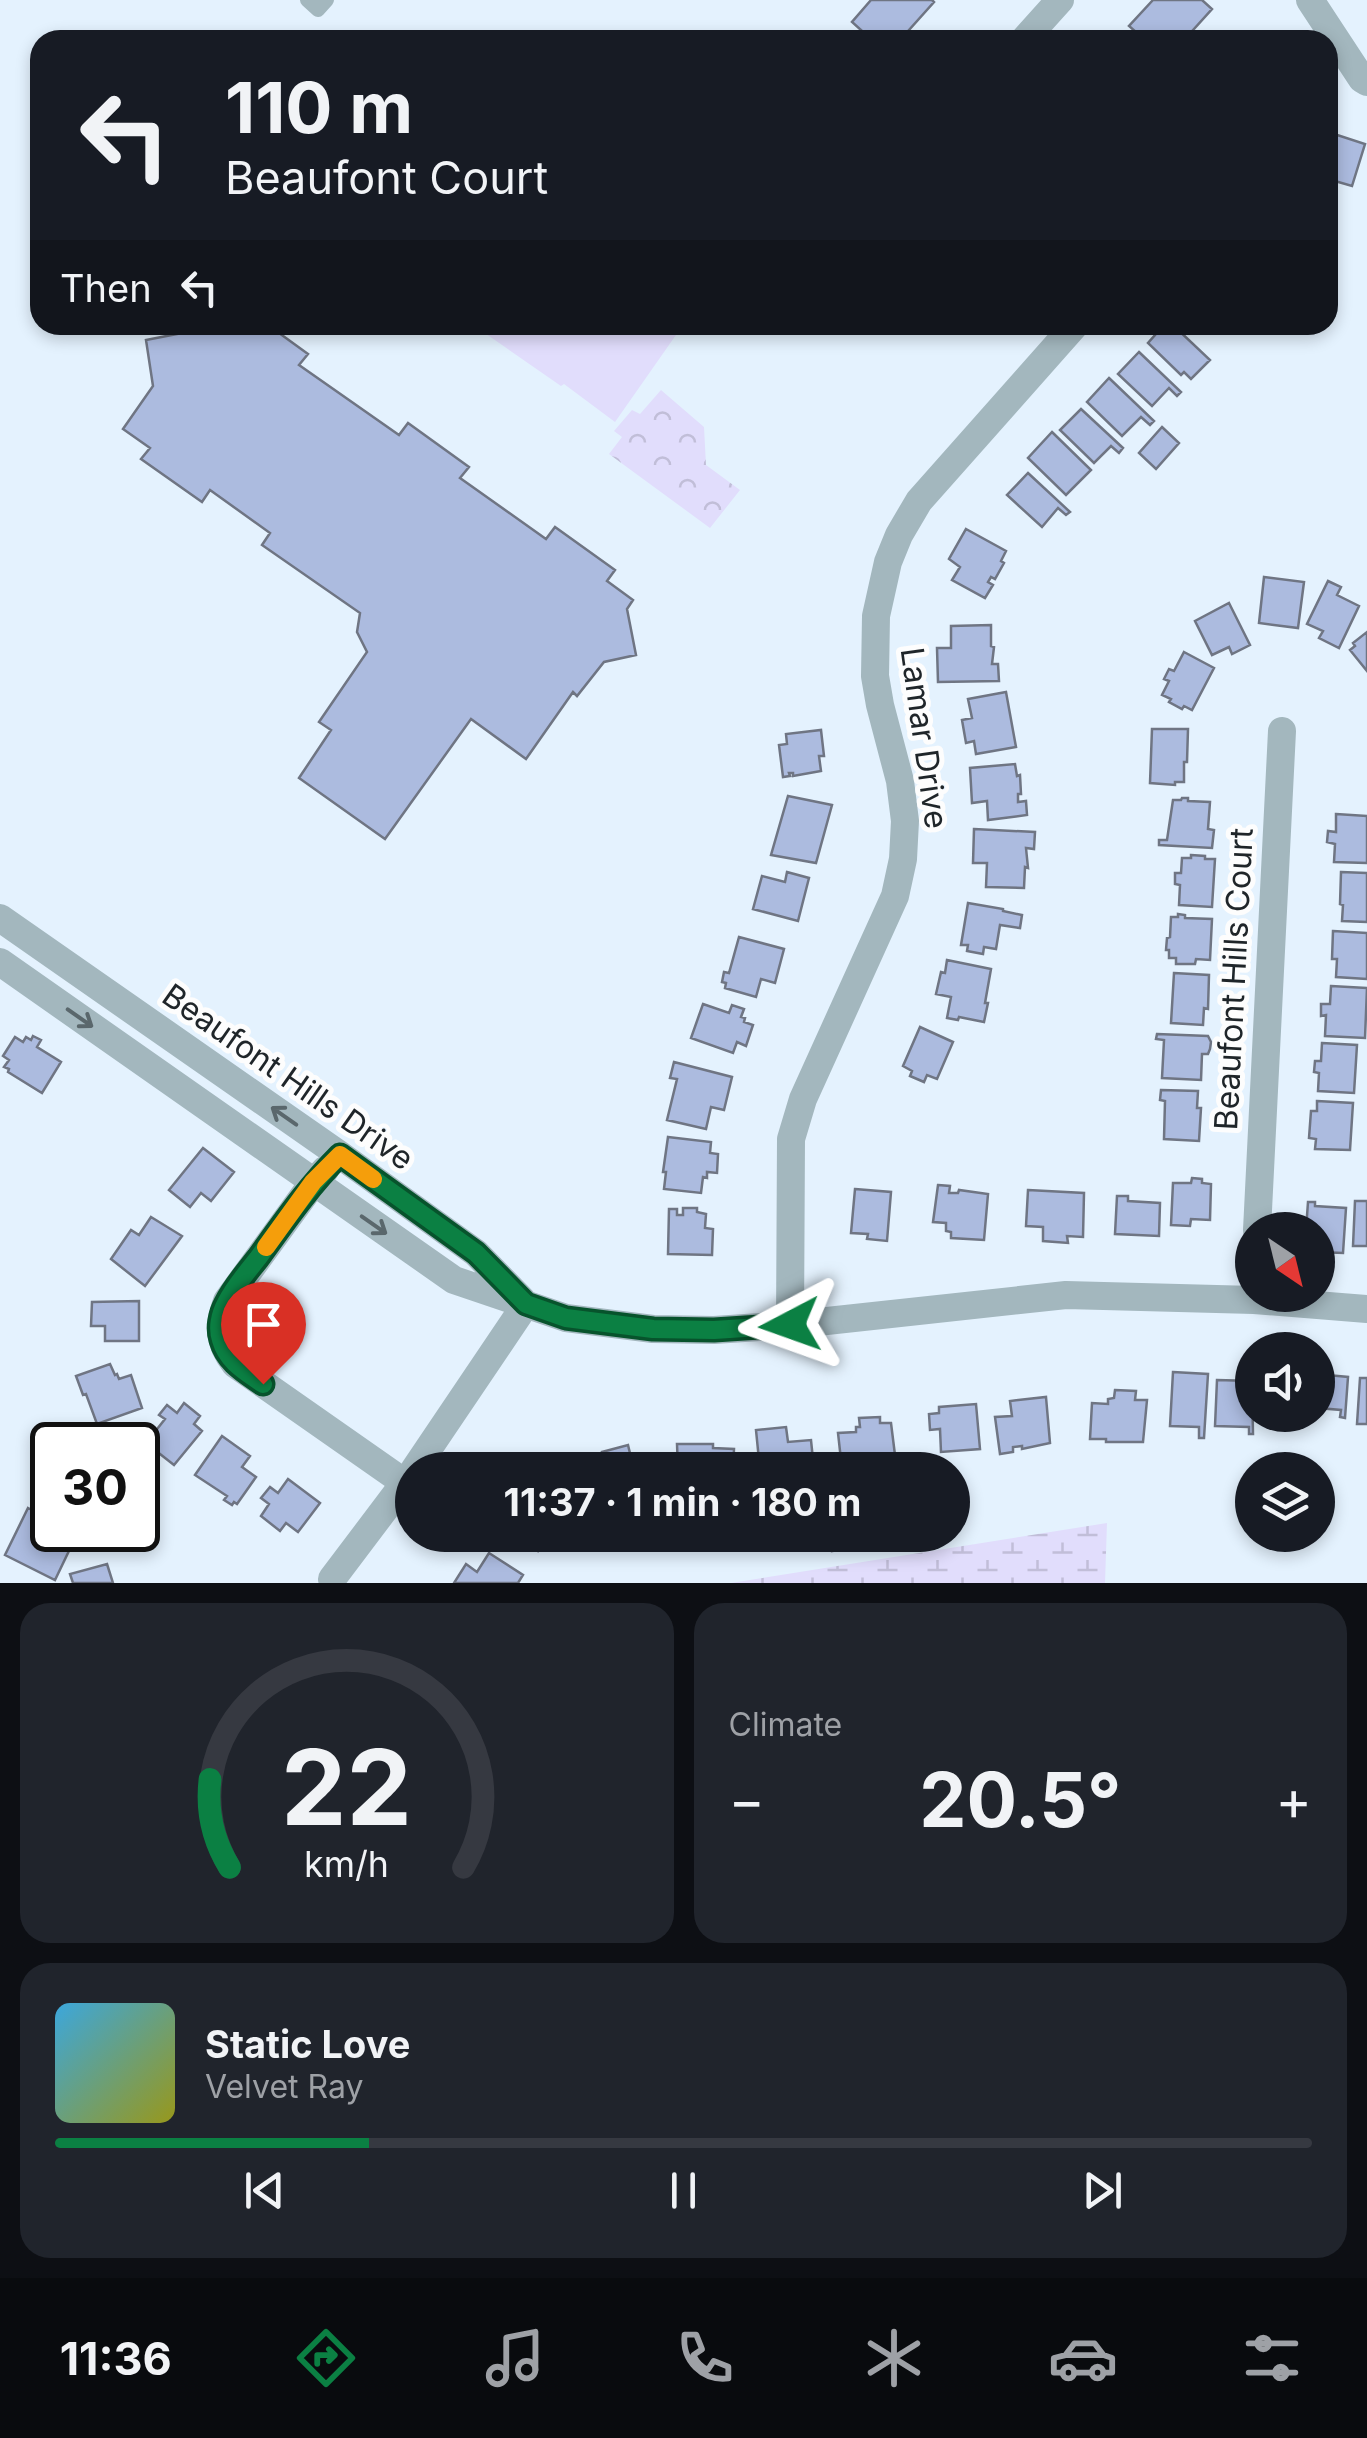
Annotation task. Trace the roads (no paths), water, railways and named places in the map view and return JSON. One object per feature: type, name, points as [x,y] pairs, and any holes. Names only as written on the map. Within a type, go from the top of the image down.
[{"type":"street","points":[[1033,30],[1060,0]]},
{"type":"street","points":[[1310,0],[1330,30]]},
{"type":"street","points":[[1338,43],[1367,82]]},
{"type":"street","name":"Lamar Drive","points":[[790,1325],[791,1139],[803,1099],[895,896],[904,859],[900,780],[876,676],[876,616],[888,562],[920,501],[1066,335]]},
{"type":"street","name":"Beaufont Hills Court","points":[[1258,1212],[1282,732]]},
{"type":"street","points":[[0,959],[10,925]]},
{"type":"street","name":"Beaufont Hills Drive","points":[[10,925],[476,1253],[526,1304]]},
{"type":"street","name":"Beaufont Hills Drive","points":[[0,959],[454,1280],[566,1318],[653,1329],[714,1330],[1066,1295],[1235,1297]]},
{"type":"street","points":[[340,1155],[313,1182],[226,1301],[219,1322],[220,1339],[235,1364],[395,1465]]},
{"type":"street","points":[[426,1452],[526,1304]]},
{"type":"street","name":"Beaufont Hills Drive","points":[[1335,1306],[1361,1309]]},
{"type":"street","points":[[332,1580],[395,1496]]},
{"type":"lane","points":[[306,0],[318,10],[327,0]]}]
